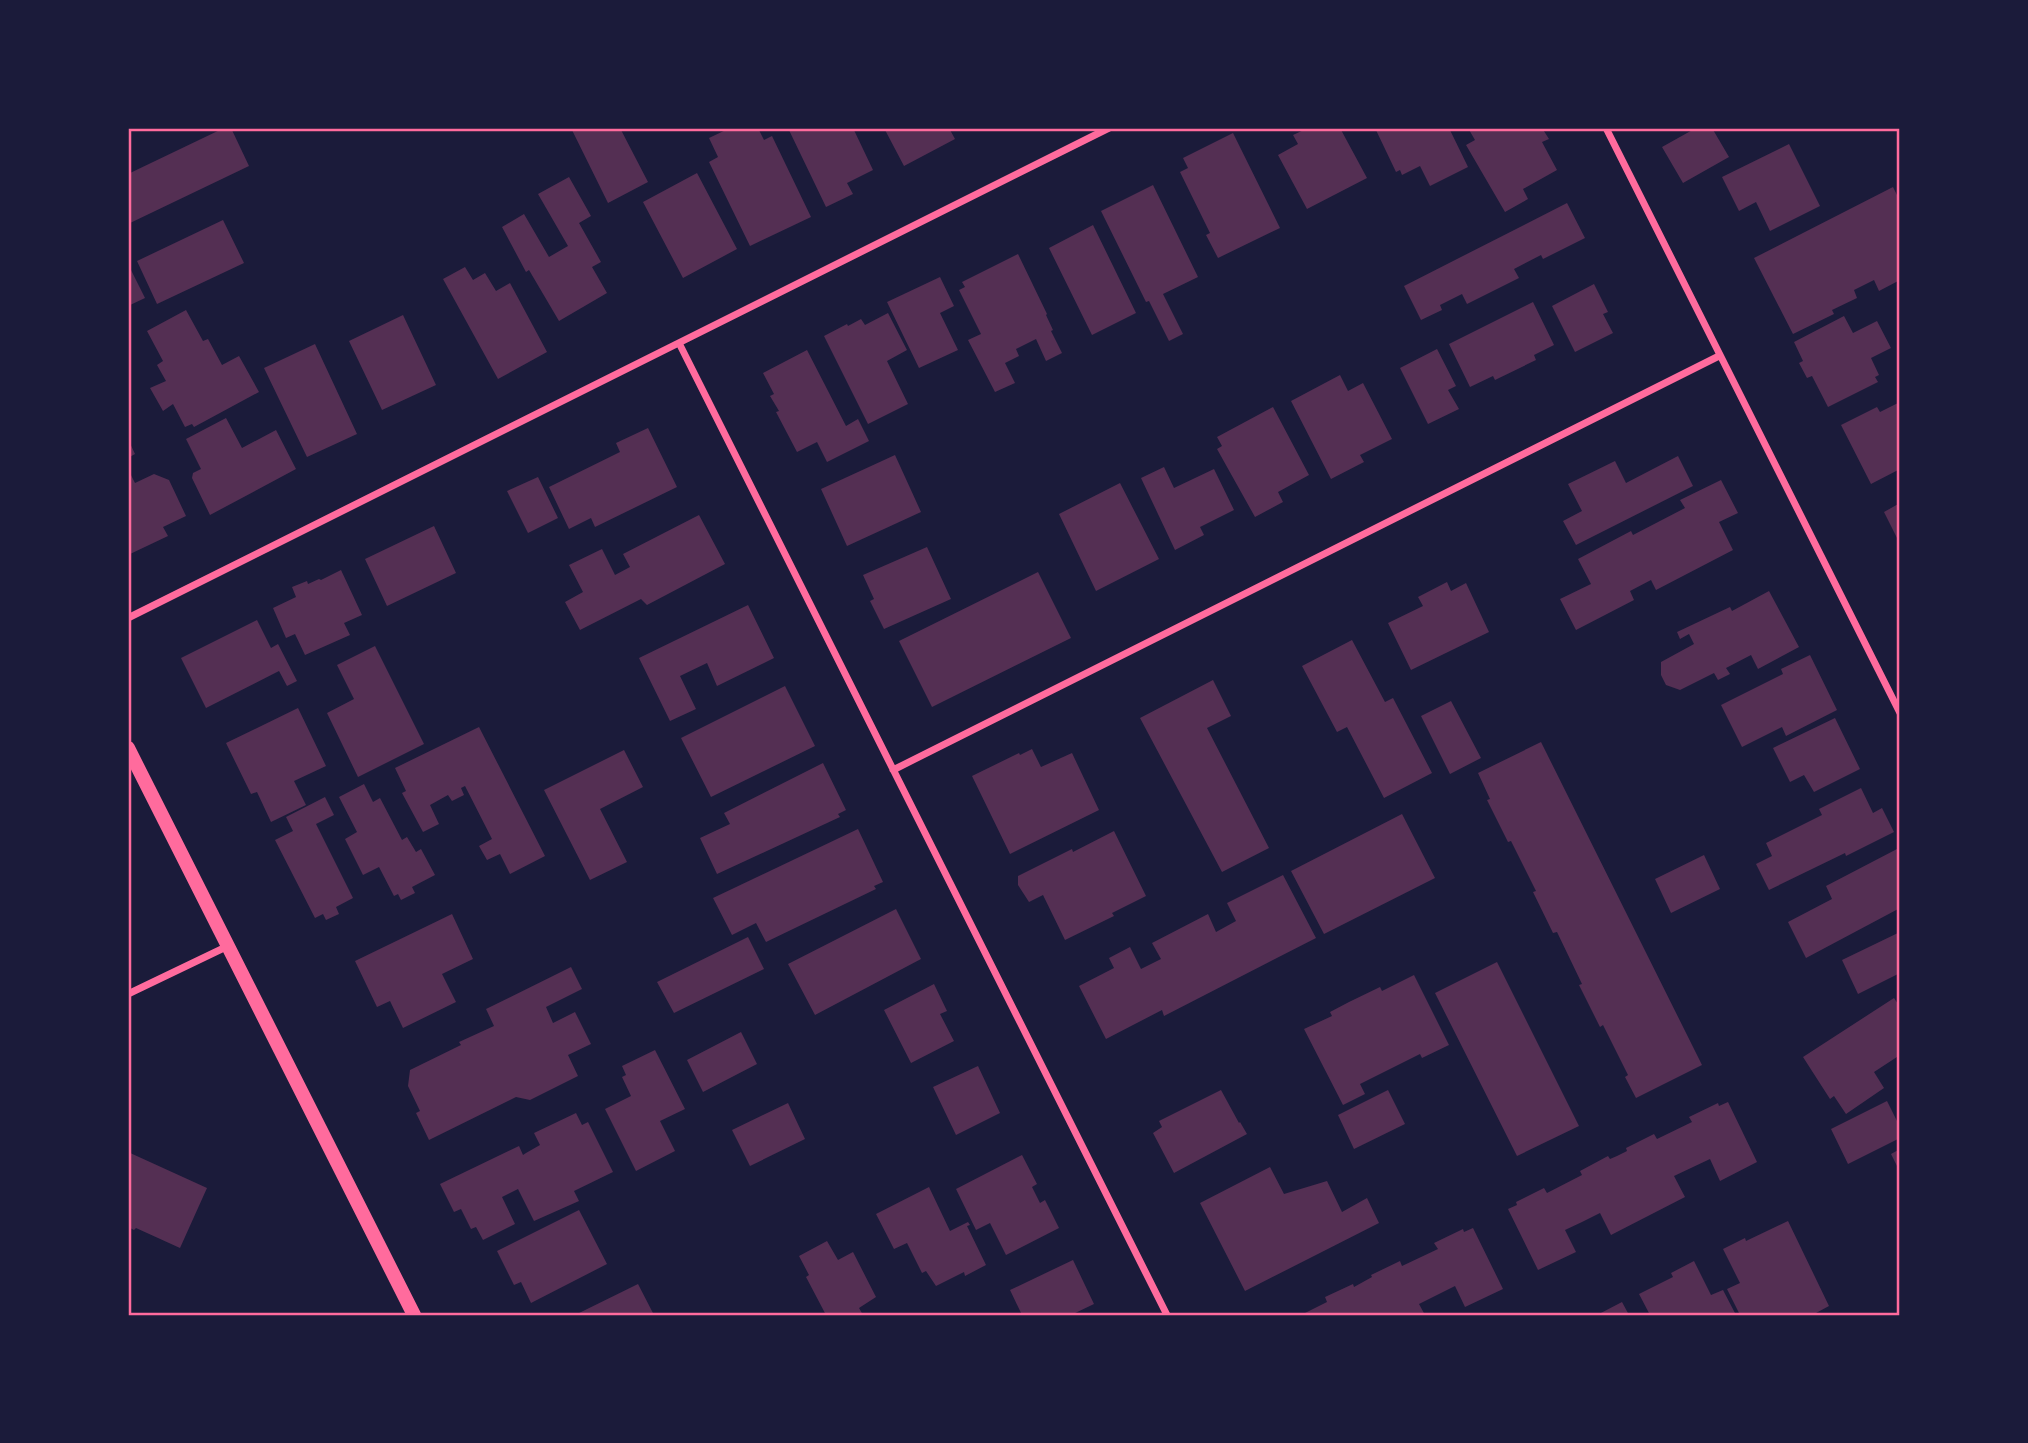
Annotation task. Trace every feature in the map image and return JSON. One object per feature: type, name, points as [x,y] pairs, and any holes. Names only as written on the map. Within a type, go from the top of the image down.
[{"type":"main road","points":[[128,748],[414,1315]]},
{"type":"street","points":[[128,618],[1109,128]]},
{"type":"street","points":[[1605,128],[1900,713]]},
{"type":"street","points":[[679,343],[1167,1315]]},
{"type":"street","points":[[893,770],[1719,356]]},
{"type":"street","points":[[128,994],[228,946]]},
{"type":"building","points":[[224,128],[231,128],[249,166],[128,224],[128,174]]},
{"type":"building","points":[[571,128],[620,128],[648,182],[608,203]]},
{"type":"building","points":[[730,128],[758,128],[764,140],[772,136],[811,217],[750,246],[709,162],[718,157],[709,138]]},
{"type":"building","points":[[788,128],[853,128],[873,170],[847,183],[853,194],[826,207]]},
{"type":"building","points":[[884,128],[949,128],[955,139],[904,166]]},
{"type":"building","points":[[1308,128],[1340,128],[1367,178],[1307,209],[1278,155],[1298,144],[1293,135]]},
{"type":"building","points":[[1375,128],[1449,128],[1468,167],[1430,186],[1420,166],[1402,175],[1400,170],[1396,172]]},
{"type":"building","points":[[1468,128],[1542,128],[1549,139],[1542,142],[1557,170],[1523,189],[1528,199],[1505,212],[1466,145],[1475,140]]},
{"type":"building","points":[[1696,128],[1712,128],[1729,157],[1683,183],[1662,147]]},
{"type":"building","points":[[1233,133],[1280,228],[1218,258],[1206,235],[1210,233],[1180,172],[1188,168],[1183,158]]},
{"type":"building","points":[[1789,144],[1820,206],[1770,231],[1756,202],[1739,211],[1722,177]]},
{"type":"building","points":[[697,173],[737,249],[683,278],[643,202]]},
{"type":"building","points":[[569,177],[591,216],[579,223],[601,262],[592,267],[607,293],[559,321],[529,270],[526,272],[502,227],[524,214],[549,257],[568,246],[538,194]]},
{"type":"building","points":[[1153,185],[1198,277],[1163,294],[1183,334],[1169,341],[1149,301],[1146,302],[1101,211]]},
{"type":"building","points":[[1893,187],[1900,201],[1900,280],[1879,291],[1874,280],[1854,290],[1857,298],[1832,310],[1834,314],[1793,334],[1754,258]]},
{"type":"building","points":[[1567,203],[1585,238],[1543,259],[1541,255],[1514,269],[1519,278],[1467,304],[1462,294],[1440,305],[1442,310],[1421,320],[1404,286]]},
{"type":"building","points":[[223,220],[244,263],[157,304],[137,261]]},
{"type":"building","points":[[1093,225],[1136,313],[1092,335],[1049,248]]},
{"type":"building","points":[[1018,254],[1047,314],[1053,330],[1051,331],[1062,353],[1046,361],[1036,339],[1016,349],[1019,356],[1005,363],[1015,383],[995,392],[968,340],[981,334],[959,290],[965,287],[962,282]]},
{"type":"building","points":[[465,267],[473,280],[485,273],[496,291],[510,283],[547,352],[498,379],[443,279]]},
{"type":"building","points":[[130,268],[145,298],[128,306],[128,269]]},
{"type":"building","points":[[940,277],[954,306],[940,313],[958,350],[919,368],[887,302]]},
{"type":"building","points":[[1594,284],[1608,312],[1603,314],[1613,333],[1575,352],[1552,306]]},
{"type":"building","points":[[1533,302],[1554,345],[1534,355],[1536,360],[1495,380],[1493,376],[1470,387],[1449,344]]},
{"type":"building","points":[[186,310],[203,341],[208,339],[222,365],[239,356],[259,392],[194,427],[192,424],[185,427],[173,404],[163,411],[150,388],[166,381],[157,365],[163,361],[147,331]]},
{"type":"building","points":[[888,313],[907,350],[887,361],[908,404],[868,424],[824,336],[861,319],[865,325]]},
{"type":"building","points":[[403,315],[436,385],[382,410],[349,341]]},
{"type":"building","points":[[1844,316],[1853,333],[1877,321],[1891,348],[1871,358],[1879,375],[1875,377],[1878,382],[1828,407],[1812,376],[1807,378],[1799,363],[1803,361],[1794,342]]},
{"type":"building","points":[[315,344],[357,434],[307,457],[264,368]]},
{"type":"building","points":[[1437,349],[1456,386],[1448,390],[1459,409],[1428,424],[1400,368]]},
{"type":"building","points":[[807,350],[846,426],[858,419],[869,441],[827,462],[817,442],[797,452],[776,412],[779,411],[770,396],[774,394],[763,373]]},
{"type":"building","points":[[1340,375],[1348,391],[1363,383],[1392,439],[1360,455],[1364,462],[1331,479],[1291,401]]},
{"type":"building","points":[[1900,402],[1900,469],[1871,484],[1841,425],[1877,407],[1880,412]]},
{"type":"building","points":[[1273,407],[1309,475],[1278,492],[1283,502],[1255,517],[1217,449],[1222,446],[1217,437]]},
{"type":"building","points":[[226,418],[242,448],[276,430],[296,469],[210,515],[192,478],[193,473],[201,469],[186,439]]},
{"type":"building","points":[[648,428],[677,487],[595,527],[591,518],[569,529],[549,487],[620,452],[616,443]]},
{"type":"building","points":[[128,439],[135,454],[128,458]]},
{"type":"building","points":[[895,455],[921,512],[847,546],[821,489]]},
{"type":"building","points":[[1678,456],[1693,486],[1576,545],[1563,521],[1582,511],[1568,484],[1615,461],[1626,483]]},
{"type":"building","points":[[1164,467],[1174,488],[1214,469],[1234,510],[1200,527],[1204,535],[1175,550],[1141,478]]},
{"type":"building","points":[[128,469],[135,483],[154,474],[169,480],[186,516],[163,527],[168,536],[128,555]]},
{"type":"building","points":[[538,477],[558,518],[528,533],[507,491]]},
{"type":"building","points":[[1721,480],[1738,513],[1719,522],[1733,550],[1656,590],[1651,580],[1630,591],[1634,600],[1576,630],[1560,599],[1591,584],[1578,559],[1631,531],[1633,535],[1685,508],[1680,500]]},
{"type":"building","points":[[1120,483],[1159,559],[1096,591],[1059,514]]},
{"type":"building","points":[[1900,503],[1900,544],[1884,512]]},
{"type":"building","points":[[699,515],[725,564],[647,605],[641,599],[580,630],[565,602],[583,592],[569,565],[602,549],[615,575],[630,567],[623,554]]},
{"type":"building","points":[[434,526],[456,573],[387,606],[365,559]]},
{"type":"building","points":[[927,547],[951,599],[884,629],[870,601],[874,599],[863,575]]},
{"type":"building","points":[[341,570],[362,615],[344,623],[350,635],[305,655],[295,634],[286,638],[273,608],[296,597],[292,587],[307,581],[308,584],[321,580]]},
{"type":"building","points":[[1038,572],[1071,638],[932,707],[899,641]]},
{"type":"building","points":[[1447,582],[1451,591],[1466,583],[1489,632],[1411,670],[1388,623],[1423,606],[1418,597]]},
{"type":"building","points":[[1769,591],[1799,647],[1758,669],[1751,655],[1726,668],[1730,674],[1718,680],[1714,673],[1680,690],[1666,685],[1661,675],[1661,662],[1694,644],[1689,634],[1680,639],[1677,632],[1730,607],[1732,611]]},
{"type":"building","points":[[748,605],[774,658],[717,686],[707,663],[680,676],[696,709],[670,721],[639,658]]},
{"type":"building","points":[[257,620],[271,648],[278,644],[297,681],[287,686],[279,671],[206,708],[181,658]]},
{"type":"building","points":[[1352,640],[1385,702],[1393,698],[1432,773],[1384,798],[1347,727],[1337,732],[1302,666]]},
{"type":"building","points":[[375,646],[424,744],[358,777],[327,713],[354,699],[337,665]]},
{"type":"building","points":[[1810,655],[1837,710],[1786,736],[1782,727],[1742,747],[1721,705],[1783,674],[1781,669]]},
{"type":"building","points":[[1213,680],[1231,716],[1207,728],[1269,848],[1222,872],[1140,718]]},
{"type":"building","points":[[785,686],[815,746],[711,797],[681,738]]},
{"type":"building","points":[[1451,701],[1481,758],[1450,774],[1421,716]]},
{"type":"building","points":[[298,708],[326,766],[294,781],[306,805],[271,822],[257,792],[251,794],[226,743]]},
{"type":"building","points":[[1835,718],[1860,769],[1814,792],[1804,775],[1790,782],[1773,748]]},
{"type":"building","points":[[479,727],[545,856],[510,874],[500,854],[487,860],[479,846],[492,839],[465,786],[461,788],[464,795],[452,801],[448,795],[430,805],[439,824],[423,832],[402,793],[406,791],[395,768]]},
{"type":"building","points":[[1541,742],[1702,1065],[1636,1098],[1625,1077],[1628,1075],[1603,1025],[1600,1027],[1579,985],[1582,984],[1557,932],[1553,933],[1533,892],[1536,891],[1487,800],[1490,799],[1478,773]]},
{"type":"building","points":[[1032,749],[1041,767],[1072,753],[1099,810],[1010,854],[972,776]]},
{"type":"building","points":[[624,750],[643,787],[600,809],[627,862],[590,880],[544,790]]},
{"type":"building","points":[[823,763],[846,810],[838,814],[840,817],[717,874],[700,838],[730,824],[724,813]]},
{"type":"building","points":[[364,784],[373,802],[380,798],[402,840],[407,837],[416,852],[421,849],[435,875],[412,887],[415,893],[401,900],[398,894],[394,896],[379,867],[363,875],[345,839],[357,832],[339,797]]},
{"type":"building","points":[[1861,788],[1873,813],[1882,808],[1894,832],[1769,890],[1756,864],[1772,856],[1766,843],[1822,815],[1819,809]]},
{"type":"building","points":[[325,797],[334,815],[316,824],[353,898],[336,907],[339,914],[326,920],[323,914],[315,918],[275,840],[293,831],[286,817]]},
{"type":"building","points":[[1402,814],[1435,878],[1324,934],[1291,871]]},
{"type":"building","points":[[858,829],[883,882],[874,886],[876,889],[766,942],[756,923],[732,935],[713,898]]},
{"type":"building","points":[[1114,831],[1146,896],[1112,913],[1114,916],[1065,940],[1043,895],[1029,902],[1018,885],[1018,876]]},
{"type":"building","points":[[1897,849],[1900,856],[1900,908],[1806,958],[1788,922],[1832,899],[1826,886]]},
{"type":"building","points":[[1704,855],[1720,889],[1671,913],[1655,879]]},
{"type":"building","points":[[1283,875],[1316,938],[1164,1016],[1162,1010],[1106,1039],[1079,986],[1114,968],[1109,958],[1130,947],[1141,969],[1161,959],[1152,943],[1208,914],[1216,932],[1236,921],[1227,903]]},
{"type":"building","points":[[896,909],[921,959],[815,1015],[788,964]]},
{"type":"building","points":[[452,914],[473,959],[442,974],[456,1002],[403,1028],[390,1001],[377,1007],[355,961]]},
{"type":"building","points":[[1900,932],[1900,973],[1858,994],[1842,960]]},
{"type":"building","points":[[748,937],[764,969],[674,1013],[657,982]]},
{"type":"building","points":[[1497,962],[1579,1126],[1517,1156],[1435,993]]},
{"type":"building","points":[[571,967],[582,989],[546,1007],[553,1023],[575,1012],[591,1044],[568,1055],[578,1076],[530,1100],[516,1097],[429,1140],[416,1113],[420,1111],[408,1086],[410,1070],[494,1026],[486,1009]]},
{"type":"building","points":[[1414,975],[1449,1045],[1422,1058],[1420,1054],[1360,1084],[1365,1094],[1343,1105],[1304,1029],[1332,1016],[1330,1012],[1349,1002],[1380,987],[1382,991]]},
{"type":"building","points":[[934,984],[947,1011],[940,1014],[954,1041],[911,1063],[884,1010]]},
{"type":"building","points":[[1894,998],[1900,1007],[1900,1055],[1874,1072],[1884,1088],[1846,1114],[1834,1096],[1830,1099],[1803,1057]]},
{"type":"building","points":[[741,1032],[757,1064],[703,1092],[687,1060]]},
{"type":"building","points":[[655,1050],[685,1109],[660,1121],[675,1151],[636,1171],[605,1109],[631,1096],[622,1077],[626,1075],[622,1066]]},
{"type":"building","points":[[978,1066],[1000,1113],[956,1135],[933,1087]]},
{"type":"building","points":[[1221,1090],[1247,1134],[1174,1173],[1153,1133],[1162,1127],[1159,1121]]},
{"type":"building","points":[[1388,1090],[1405,1124],[1354,1149],[1338,1115]]},
{"type":"building","points":[[1887,1101],[1900,1127],[1900,1138],[1848,1164],[1831,1129]]},
{"type":"building","points":[[1728,1102],[1757,1162],[1720,1181],[1710,1159],[1674,1176],[1685,1197],[1611,1235],[1600,1213],[1565,1230],[1576,1252],[1538,1270],[1508,1209],[1544,1188],[1547,1193],[1582,1175],[1580,1171],[1608,1156],[1610,1159],[1617,1156],[1627,1151],[1626,1148],[1654,1134],[1657,1139],[1692,1122],[1689,1117],[1718,1103],[1719,1106]]},
{"type":"building","points":[[788,1103],[805,1139],[750,1166],[732,1130]]},
{"type":"building","points":[[576,1113],[582,1125],[588,1122],[613,1172],[574,1191],[579,1201],[534,1221],[518,1189],[502,1197],[515,1224],[483,1240],[476,1227],[471,1229],[461,1209],[454,1212],[440,1184],[519,1146],[523,1155],[540,1145],[534,1133]]},
{"type":"building","points":[[1900,1149],[1900,1172],[1891,1154]]},
{"type":"building","points":[[128,1152],[207,1188],[180,1248],[128,1227]]},
{"type":"building","points":[[1022,1155],[1037,1184],[1032,1187],[1040,1203],[1045,1200],[1059,1228],[1006,1255],[990,1223],[976,1230],[956,1189]]},
{"type":"building","points":[[1270,1167],[1284,1194],[1327,1181],[1342,1212],[1367,1198],[1379,1223],[1245,1291],[1200,1203]]},
{"type":"building","points":[[929,1187],[950,1231],[968,1222],[970,1225],[967,1226],[986,1265],[936,1286],[926,1271],[922,1273],[907,1243],[894,1249],[876,1214]]},
{"type":"building","points":[[579,1210],[607,1264],[531,1303],[521,1282],[514,1285],[497,1251]]},
{"type":"building","points":[[1788,1221],[1829,1306],[1816,1313],[1817,1315],[1740,1315],[1727,1289],[1740,1283],[1723,1249]]},
{"type":"building","points":[[1473,1228],[1503,1289],[1465,1307],[1455,1286],[1419,1304],[1425,1315],[1301,1315],[1327,1302],[1325,1297],[1353,1284],[1354,1287],[1400,1261],[1402,1266],[1438,1249],[1434,1243],[1463,1229],[1464,1232]]},
{"type":"building","points":[[827,1241],[838,1260],[853,1252],[876,1297],[859,1308],[863,1315],[826,1315],[806,1277],[809,1275],[799,1256]]},
{"type":"building","points":[[1073,1260],[1094,1304],[1071,1315],[1022,1315],[1010,1290]]},
{"type":"building","points":[[1694,1261],[1711,1295],[1723,1290],[1736,1315],[1650,1315],[1639,1294],[1673,1277],[1671,1273]]},
{"type":"building","points":[[638,1284],[654,1315],[575,1315]]},
{"type":"building","points":[[1622,1302],[1629,1315],[1597,1315]]}]
